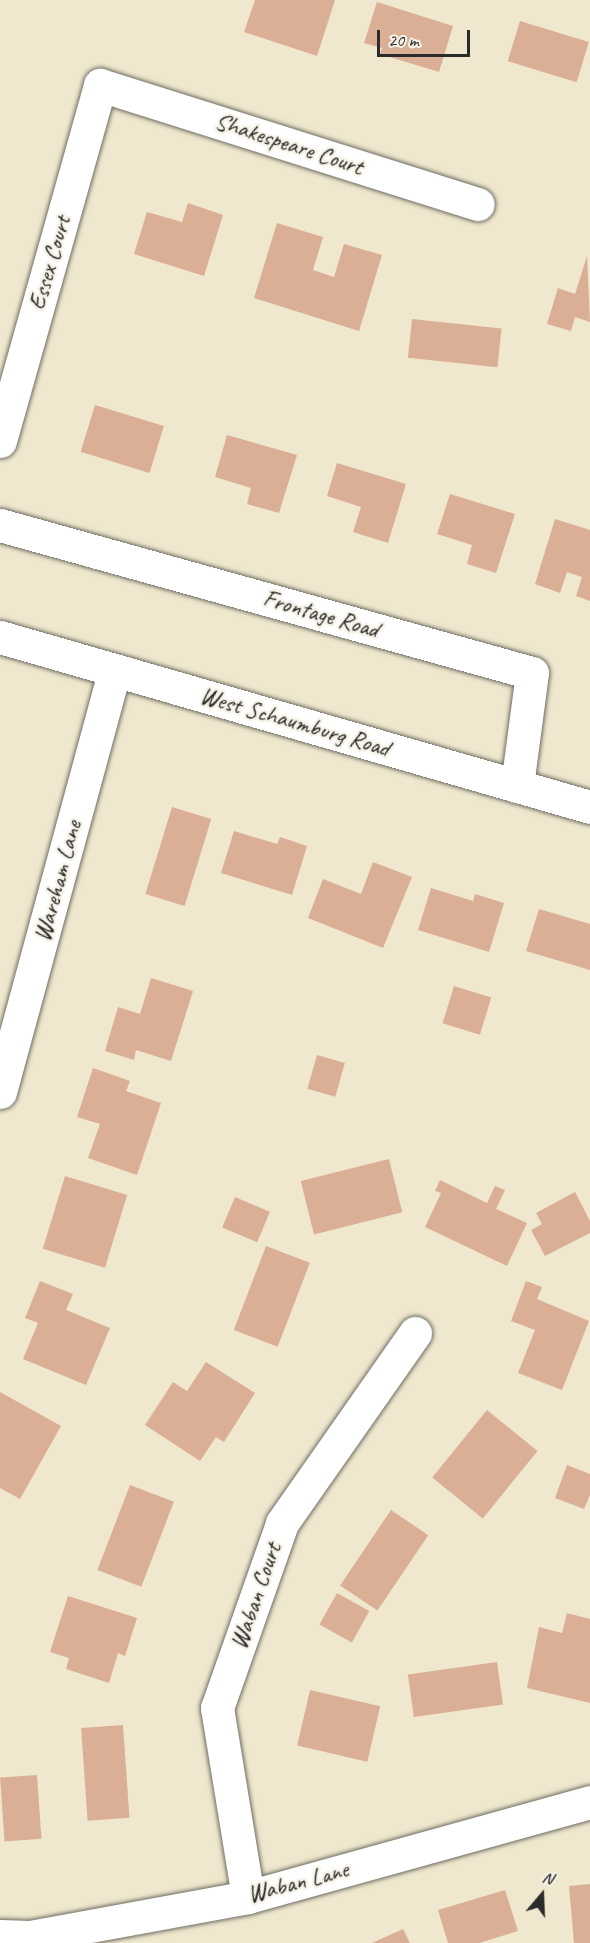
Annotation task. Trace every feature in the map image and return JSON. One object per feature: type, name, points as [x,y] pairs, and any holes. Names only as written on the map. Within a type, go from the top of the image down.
[{"type":"street","name":"Shakespeare Court","points":[[100,85],[478,204]]},
{"type":"street","name":"Essex Court","points":[[0,441],[100,85]]},
{"type":"street","name":"Frontage Road","points":[[0,525],[532,673],[517,786]]},
{"type":"street","name":"West Schaumburg Road","points":[[0,637],[590,807]]},
{"type":"street","name":"Wareham Lane","points":[[0,1092],[116,670]]},
{"type":"street","name":"Waban Court","points":[[248,1897],[217,1708],[282,1523],[416,1333]]},
{"type":"street","name":"Waban Lane","points":[[0,1936],[30,1937],[248,1897],[590,1802]]},
{"type":"building","points":[[255,0],[335,0],[317,56],[244,32]]},
{"type":"building","points":[[377,2],[453,26],[439,72],[380,54],[382,48],[364,43]]},
{"type":"building","points":[[520,21],[589,42],[577,82],[508,61]]},
{"type":"building","points":[[188,203],[223,215],[204,276],[134,254],[147,212],[182,222]]},
{"type":"building","points":[[277,223],[323,237],[313,270],[334,277],[344,244],[382,255],[359,331],[254,298]]},
{"type":"building","points":[[587,256],[590,322],[575,317],[571,331],[547,324],[558,288],[575,294]]},
{"type":"building","points":[[412,319],[502,328],[497,367],[408,358]]},
{"type":"building","points":[[95,405],[164,426],[150,473],[81,452]]},
{"type":"building","points":[[227,435],[297,455],[279,513],[247,504],[251,488],[215,477]]},
{"type":"building","points":[[337,463],[406,484],[388,543],[353,532],[361,507],[327,496]]},
{"type":"building","points":[[450,494],[515,514],[496,573],[467,564],[472,545],[437,534]]},
{"type":"building","points":[[555,519],[590,530],[590,601],[576,596],[582,577],[567,572],[560,593],[535,584]]},
{"type":"building","points":[[172,807],[211,819],[185,906],[145,894]]},
{"type":"building","points":[[234,831],[277,844],[280,837],[307,846],[292,895],[221,873]]},
{"type":"building","points":[[373,862],[412,877],[383,948],[308,918],[323,879],[361,894]]},
{"type":"building","points":[[431,888],[473,901],[475,894],[504,903],[489,952],[418,930]]},
{"type":"building","points":[[539,909],[590,924],[590,970],[526,951]]},
{"type":"building","points":[[151,978],[193,991],[171,1061],[136,1050],[134,1060],[105,1051],[118,1007],[140,1014]]},
{"type":"building","points":[[454,986],[491,997],[480,1035],[443,1023]]},
{"type":"building","points":[[317,1055],[345,1063],[335,1097],[307,1089]]},
{"type":"building","points":[[93,1068],[130,1081],[126,1091],[161,1103],[137,1175],[88,1158],[100,1124],[77,1117]]},
{"type":"building","points":[[389,1159],[402,1212],[314,1234],[301,1181]]},
{"type":"building","points":[[65,1176],[127,1195],[105,1268],[43,1249]]},
{"type":"building","points":[[440,1180],[487,1203],[495,1186],[505,1190],[496,1209],[527,1223],[507,1266],[425,1227],[441,1193],[435,1191]]},
{"type":"building","points":[[575,1192],[590,1221],[590,1233],[545,1256],[531,1230],[542,1224],[536,1213]]},
{"type":"building","points":[[235,1197],[270,1212],[257,1242],[222,1227]]},
{"type":"building","points":[[266,1246],[310,1263],[278,1347],[234,1330]]},
{"type":"building","points":[[40,1281],[73,1294],[66,1310],[110,1328],[86,1385],[23,1359],[38,1323],[25,1318]]},
{"type":"building","points":[[526,1281],[542,1287],[537,1299],[589,1321],[562,1390],[518,1373],[535,1330],[511,1321]]},
{"type":"building","points":[[206,1362],[255,1393],[224,1442],[216,1437],[200,1461],[145,1425],[173,1382],[187,1391]]},
{"type":"building","points":[[0,1392],[61,1426],[20,1499],[0,1488]]},
{"type":"building","points":[[487,1410],[538,1451],[483,1519],[432,1478]]},
{"type":"building","points":[[567,1465],[590,1474],[590,1495],[584,1509],[555,1498]]},
{"type":"building","points":[[130,1485],[174,1502],[141,1587],[97,1570]]},
{"type":"building","points":[[391,1510],[428,1535],[377,1611],[340,1585]]},
{"type":"building","points":[[337,1593],[369,1611],[352,1642],[320,1624]]},
{"type":"building","points":[[68,1596],[137,1618],[125,1656],[118,1653],[109,1683],[66,1669],[69,1658],[50,1652]]},
{"type":"building","points":[[567,1613],[590,1619],[590,1703],[527,1688],[539,1627],[562,1633]]},
{"type":"building","points":[[497,1662],[503,1705],[414,1717],[408,1675]]},
{"type":"building","points":[[310,1690],[380,1706],[367,1762],[297,1746]]},
{"type":"building","points":[[123,1725],[129,1818],[88,1821],[81,1728]]},
{"type":"building","points":[[37,1775],[41,1839],[5,1841],[0,1778]]},
{"type":"building","points":[[590,1884],[590,1943],[574,1943],[569,1886]]},
{"type":"building","points":[[505,1890],[518,1931],[479,1943],[448,1943],[438,1910]]},
{"type":"building","points":[[403,1929],[410,1943],[372,1943]]}]
